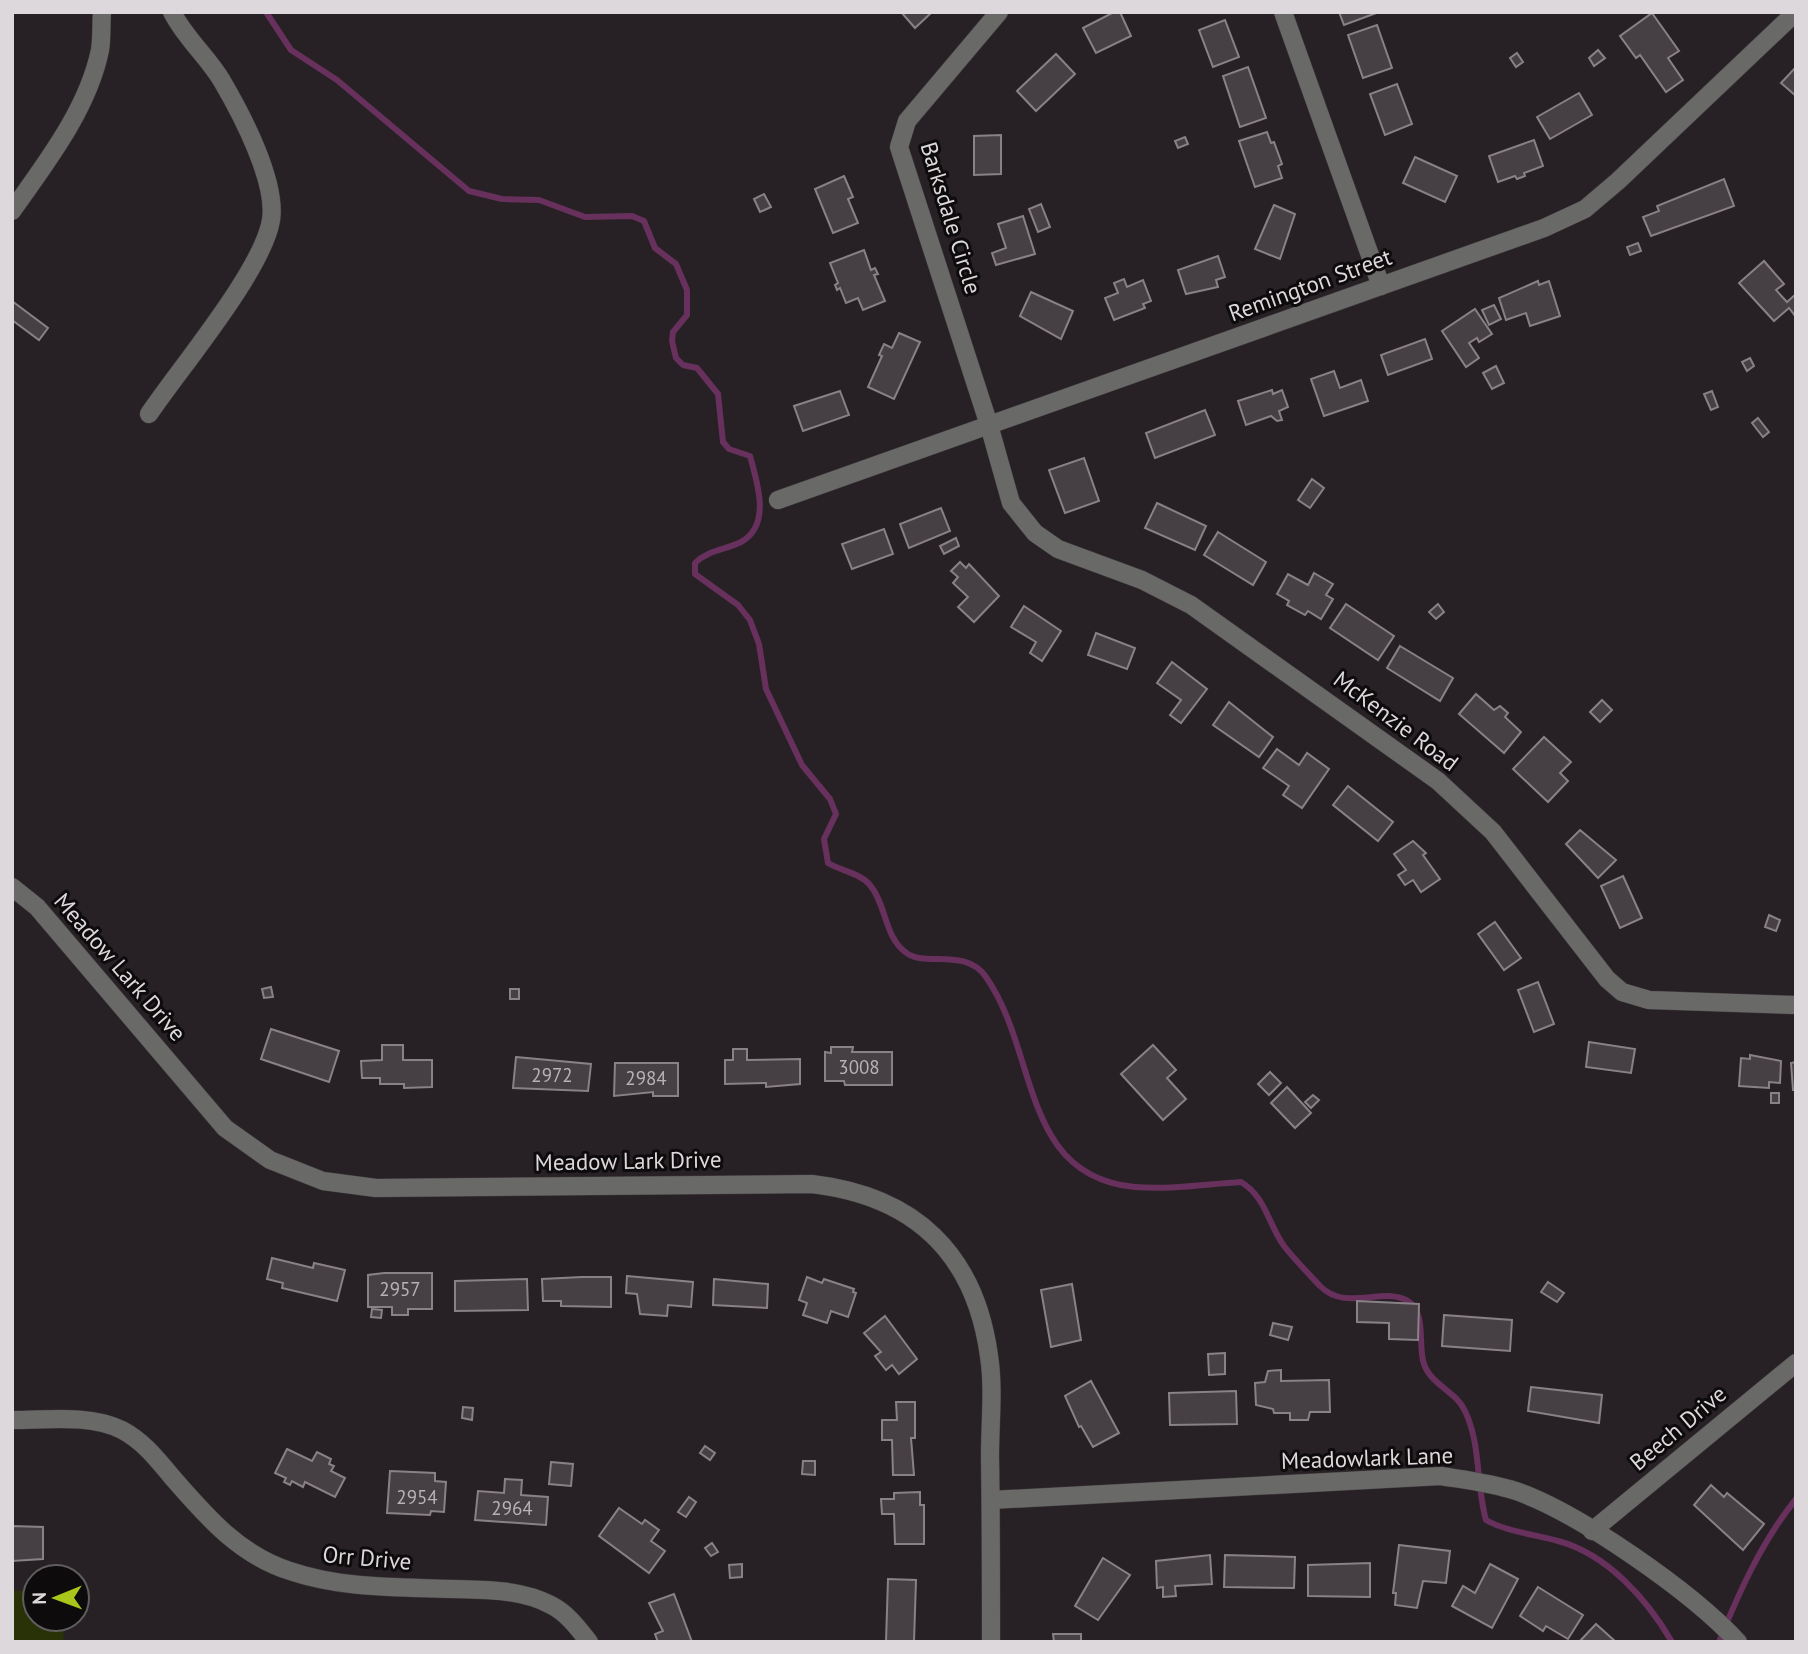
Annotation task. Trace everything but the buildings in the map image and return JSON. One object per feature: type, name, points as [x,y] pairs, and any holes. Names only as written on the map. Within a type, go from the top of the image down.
[{"type":"street","points":[[12,211],[50,159],[94,71],[101,48],[102,12]]},
{"type":"street","points":[[149,414],[246,275],[265,242],[271,218],[270,192],[265,170],[223,82],[178,25],[172,12]]},
{"type":"street","name":"Barksdale Circle","points":[[989,425],[899,147],[907,121],[999,12]]},
{"type":"street","points":[[1283,12],[1381,286]]},
{"type":"street","name":"Remington Street","points":[[778,500],[1544,228],[1585,209],[1796,12]]},
{"type":"street","name":"McKenzie Road","points":[[989,425],[1011,503],[1034,533],[1058,549],[1142,580],[1191,605],[1429,774],[1493,832],[1607,979],[1622,992],[1649,1000],[1796,1005]]},
{"type":"street","name":"Meadow Lark Drive","points":[[12,887],[37,907],[225,1128],[270,1160],[323,1181],[376,1188],[813,1184],[846,1188],[881,1199],[913,1218],[939,1240],[963,1270],[978,1303],[989,1357],[992,1642]]},
{"type":"street","name":"Beech Drive","points":[[1592,1531],[1796,1363]]},
{"type":"street","name":"Orr Drive","points":[[12,1420],[96,1421],[121,1430],[144,1444],[215,1526],[246,1550],[281,1569],[315,1580],[346,1585],[510,1591],[551,1605],[572,1621],[589,1642]]},
{"type":"street","name":"Meadowlark Lane","points":[[991,1500],[1441,1476],[1477,1481],[1515,1491],[1548,1505],[1592,1531],[1632,1557],[1720,1623],[1738,1642]]},
{"type":"green space","points":[[21,1590],[21,1633],[63,1633],[64,1642],[12,1642],[12,1591]]},
{"type":"waterway","points":[[266,12],[291,50],[337,80],[469,191],[502,199],[539,200],[585,217],[632,216],[644,221],[655,248],[676,264],[687,290],[687,315],[673,332],[676,358],[683,365],[697,368],[718,394],[723,442],[729,449],[750,456],[760,502],[756,525],[751,534],[741,542],[700,559],[695,563],[695,574],[738,605],[750,620],[759,644],[766,689],[802,765],[830,799],[836,814],[824,839],[828,863],[870,885],[880,902],[894,940],[908,954],[925,959],[958,960],[978,968],[986,977],[1003,1007],[1037,1106],[1051,1136],[1071,1160],[1098,1178],[1135,1187],[1241,1182],[1256,1195],[1284,1246],[1330,1294],[1352,1298],[1396,1297],[1413,1305],[1420,1321],[1422,1356],[1427,1371],[1461,1404],[1470,1424],[1486,1520],[1512,1530],[1576,1547],[1593,1556],[1609,1567],[1638,1595],[1672,1642]]},
{"type":"waterway","points":[[1719,1642],[1752,1568],[1772,1532],[1796,1499]]}]
